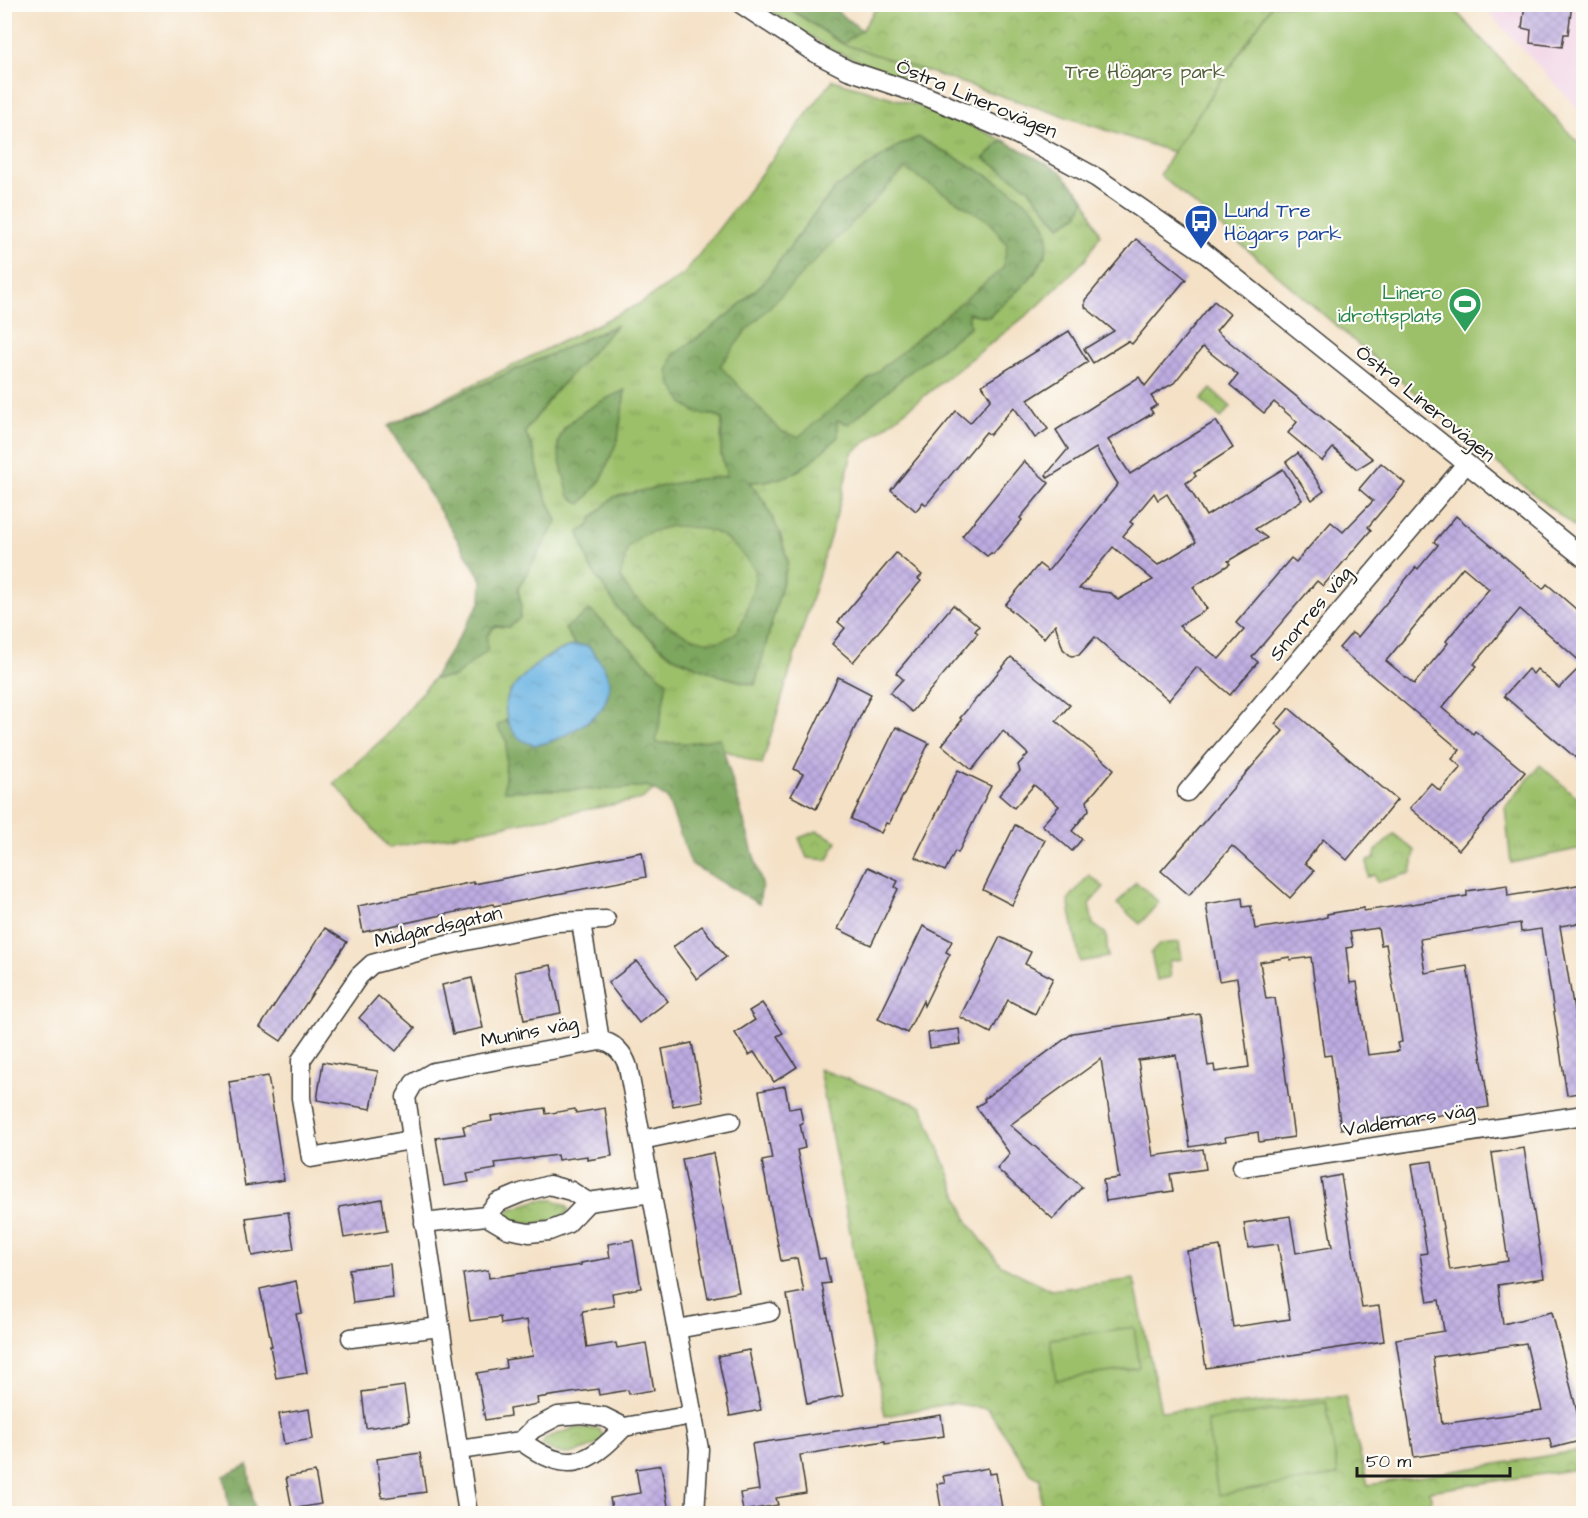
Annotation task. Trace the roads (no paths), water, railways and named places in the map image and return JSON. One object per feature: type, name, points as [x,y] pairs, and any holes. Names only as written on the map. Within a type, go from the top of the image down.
[{"type":"street","name":"Östra Linerovägen","points":[[741,4],[815,53],[848,70],[923,95],[1018,135],[1097,178],[1201,250],[1584,558]]},
{"type":"street","name":"Snorres väg","points":[[1187,792],[1466,464]]},
{"type":"street","name":"Midgårdsgatan","points":[[411,1140],[311,1158],[301,1098],[301,1060],[359,976],[372,964],[418,951],[557,922],[606,920]]},
{"type":"street","points":[[581,922],[600,1041]]},
{"type":"street","name":"Munins väg","points":[[468,1514],[406,1097],[414,1083],[422,1077],[445,1070],[600,1041],[612,1044],[626,1062],[642,1140],[699,1449],[695,1514]]},
{"type":"street","name":"Valdemars väg","points":[[1242,1167],[1584,1115]]},
{"type":"street","points":[[642,1140],[731,1121]]},
{"type":"street","points":[[486,1216],[497,1203],[521,1192],[549,1185],[571,1191],[588,1202]]},
{"type":"street","points":[[424,1223],[486,1216],[508,1229],[529,1233],[549,1231],[567,1224],[588,1202],[652,1193]]},
{"type":"street","points":[[677,1329],[770,1312]]},
{"type":"street","points":[[351,1338],[440,1326]]},
{"type":"street","points":[[459,1450],[521,1441],[533,1429],[558,1416],[581,1414],[604,1418],[624,1427],[693,1415]]},
{"type":"street","points":[[521,1441],[539,1454],[561,1462],[586,1460],[599,1452],[624,1427]]},
{"type":"water","points":[[575,645],[588,646],[606,671],[609,688],[604,705],[590,720],[570,733],[548,742],[531,744],[516,735],[511,728],[506,712],[508,696],[519,681],[540,662]]},
{"type":"place","name":"Lund Tre Högars park","points":[[1201,250]]},
{"type":"place","name":"Linero idrottsplats","points":[[1465,333]]},
{"type":"park label","name":"Tre Högars park","points":[[1145,71]]}]
